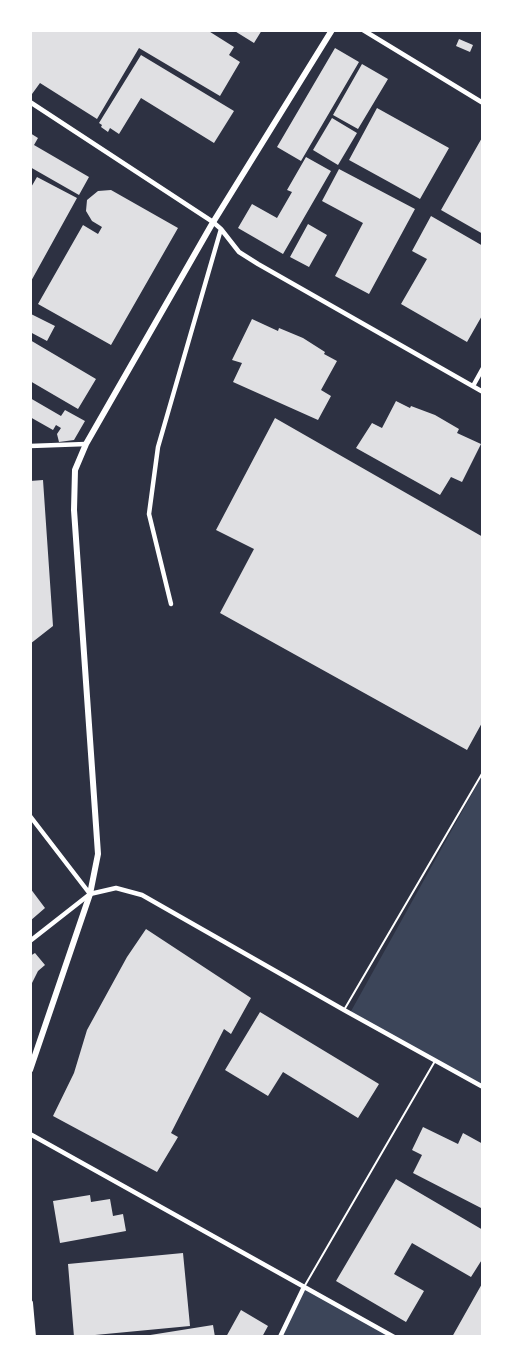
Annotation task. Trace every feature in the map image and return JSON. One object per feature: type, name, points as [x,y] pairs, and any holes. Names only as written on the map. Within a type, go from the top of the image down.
[{"type":"street","points":[[30,1070],[90,894],[98,854],[74,510],[75,470],[86,444],[213,222],[332,30]]},
{"type":"street","points":[[363,30],[483,103]]},
{"type":"street","points":[[30,102],[213,222],[239,252],[483,392]]},
{"type":"street","points":[[171,603],[149,514],[158,447],[221,229]]},
{"type":"street","points":[[473,386],[483,368]]},
{"type":"street","points":[[30,446],[86,444]]},
{"type":"street","points":[[30,816],[90,894]]},
{"type":"street","points":[[30,940],[90,894],[116,888],[142,895],[483,1086]]},
{"type":"street","points":[[30,1134],[394,1337]]},
{"type":"street","points":[[280,1337],[304,1287]]},
{"type":"street","points":[[30,1303],[33,1337]]},
{"type":"lane","points":[[344,1010],[483,772]]},
{"type":"lane","points":[[304,1287],[435,1060]]},
{"type":"shaded area","points":[[483,774],[483,1087],[350,1013]]},
{"type":"shaded area","points":[[304,1287],[394,1337],[280,1337]]},
{"type":"building","points":[[30,30],[207,30],[234,47],[229,55],[240,62],[220,96],[139,48],[97,119],[40,83],[32,94],[30,93]]},
{"type":"building","points":[[233,30],[262,30],[254,43]]},
{"type":"building","points":[[459,39],[473,45],[470,52],[456,46]]},
{"type":"building","points":[[335,48],[359,62],[301,161],[277,147]]},
{"type":"building","points":[[141,55],[234,111],[214,143],[141,98],[119,134],[110,128],[108,132],[101,127],[99,123]]},
{"type":"building","points":[[362,64],[388,79],[358,129],[333,115]]},
{"type":"building","points":[[377,108],[449,148],[420,199],[349,160]]},
{"type":"building","points":[[332,118],[357,133],[338,165],[313,150]]},
{"type":"building","points":[[30,133],[38,138],[34,145],[89,177],[79,195],[30,167]]},
{"type":"building","points":[[483,136],[483,234],[441,210]]},
{"type":"building","points":[[306,157],[331,171],[283,254],[238,228],[252,204],[277,218],[292,192],[287,190]]},
{"type":"building","points":[[339,169],[415,209],[369,294],[335,276],[363,223],[322,201]]},
{"type":"building","points":[[37,177],[77,198],[30,283],[30,189]]},
{"type":"building","points":[[111,190],[178,228],[111,345],[38,304],[83,225],[98,234],[102,227],[92,221],[86,211],[87,200],[98,191]]},
{"type":"building","points":[[431,216],[483,246],[483,314],[467,342],[401,304],[427,259],[412,251]]},
{"type":"building","points":[[308,224],[327,235],[309,267],[290,257]]},
{"type":"building","points":[[31,314],[55,326],[47,341],[30,332]]},
{"type":"building","points":[[252,319],[278,331],[279,328],[303,338],[337,361],[321,390],[331,396],[318,420],[233,382],[242,363],[232,360]]},
{"type":"building","points":[[30,340],[96,379],[78,409],[30,381]]},
{"type":"building","points":[[30,398],[61,416],[65,410],[85,421],[74,440],[59,442],[57,434],[61,428],[56,425],[53,430],[30,417]]},
{"type":"building","points":[[396,401],[410,408],[411,406],[435,415],[459,429],[457,433],[481,444],[462,482],[451,477],[440,495],[356,448],[372,423],[382,428]]},
{"type":"building","points":[[275,418],[483,537],[483,721],[467,750],[220,613],[254,549],[216,530]]},
{"type":"building","points":[[43,480],[53,626],[30,644],[30,481]]},
{"type":"building","points":[[30,888],[45,908],[30,921]]},
{"type":"building","points":[[146,929],[251,998],[231,1034],[224,1029],[171,1133],[178,1137],[157,1172],[53,1116],[74,1073],[87,1030],[127,957]]},
{"type":"building","points":[[35,953],[45,965],[38,971],[30,987],[30,956]]},
{"type":"building","points":[[260,1012],[379,1084],[358,1118],[283,1072],[268,1096],[225,1070]]},
{"type":"building","points":[[423,1127],[458,1144],[463,1133],[483,1144],[483,1209],[413,1173],[422,1155],[412,1150]]},
{"type":"building","points":[[396,1179],[483,1230],[483,1258],[471,1277],[412,1243],[394,1274],[424,1291],[406,1322],[336,1281]]},
{"type":"building","points":[[90,1195],[91,1202],[110,1199],[113,1216],[123,1214],[126,1231],[60,1243],[53,1201]]},
{"type":"building","points":[[183,1253],[190,1326],[74,1337],[68,1264]]},
{"type":"building","points":[[483,1282],[483,1337],[452,1337]]},
{"type":"building","points":[[241,1310],[268,1326],[262,1337],[226,1337]]},
{"type":"building","points":[[213,1325],[215,1337],[144,1337],[144,1336]]}]
